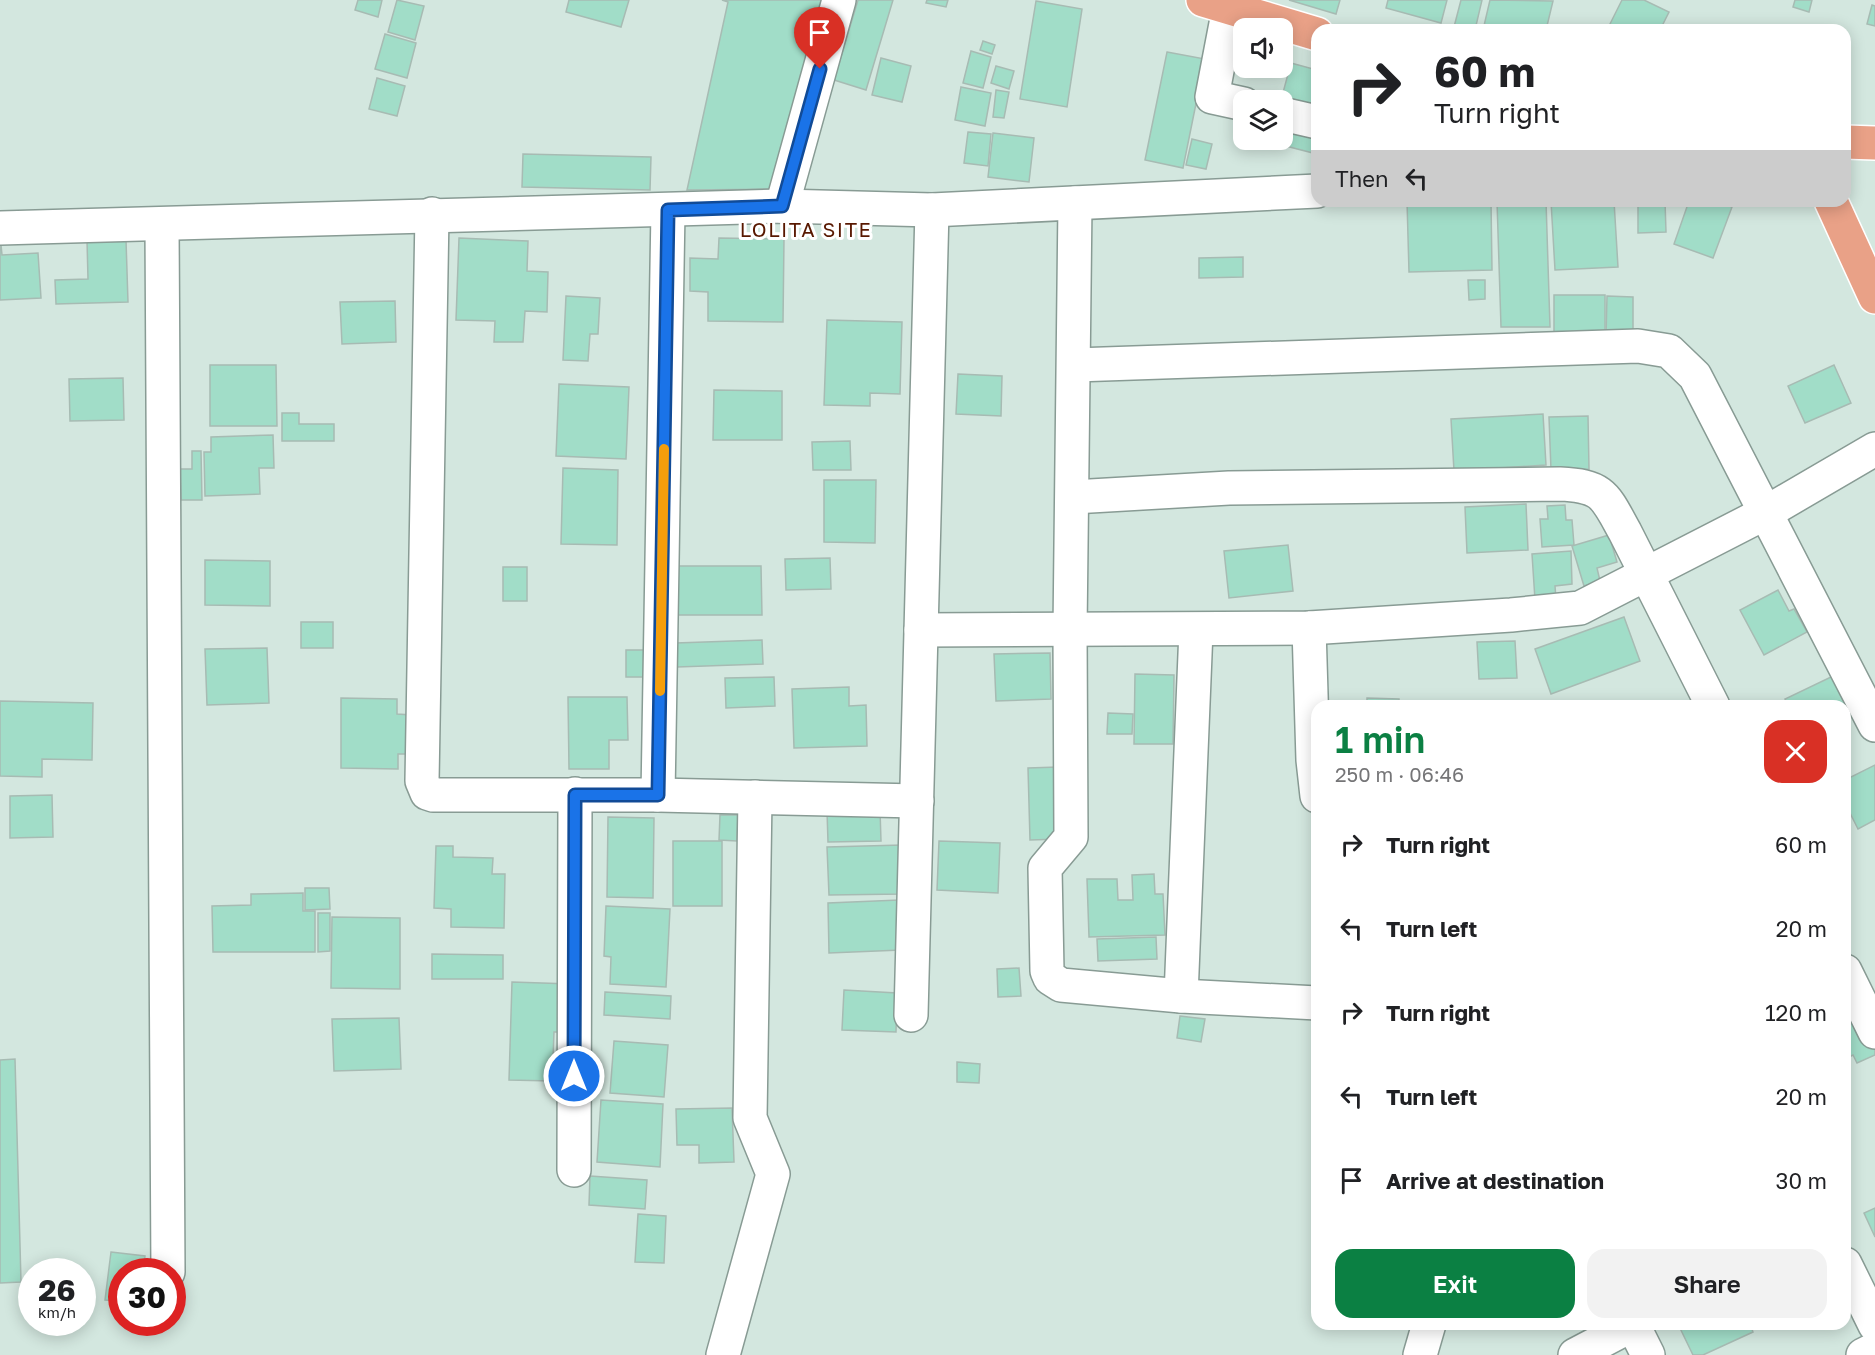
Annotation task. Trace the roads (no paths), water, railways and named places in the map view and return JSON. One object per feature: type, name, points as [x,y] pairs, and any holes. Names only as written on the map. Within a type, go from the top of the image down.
[{"type":"main road","points":[[1216,4],[1311,32]]},
{"type":"main road","points":[[1851,142],[1875,143]]},
{"type":"main road","points":[[1835,207],[1875,297]]},
{"type":"street","points":[[782,206],[839,0]]},
{"type":"street","points":[[1216,4],[1212,97],[1233,102]]},
{"type":"street","points":[[1293,117],[1311,121]]},
{"type":"street","points":[[0,228],[432,214],[782,206],[932,210],[1311,191]]},
{"type":"street","points":[[1075,203],[1075,365],[1070,631],[1071,837],[1045,868],[1047,971],[1050,978],[1061,985],[1181,996],[1311,1003]]},
{"type":"street","points":[[658,795],[668,210]]},
{"type":"street","points":[[911,1015],[932,210]]},
{"type":"street","points":[[432,214],[422,782],[427,793],[433,795],[658,795],[917,801]]},
{"type":"street","points":[[162,224],[168,1258]]},
{"type":"street","points":[[1075,365],[1638,346],[1661,350],[1683,361],[1695,376],[1875,725]]},
{"type":"street","points":[[921,630],[1308,628],[1511,615],[1580,608],[1767,512],[1875,449]]},
{"type":"street","points":[[1073,496],[1229,488],[1580,485],[1594,488],[1602,494],[1647,574],[1701,700]]},
{"type":"street","points":[[1308,628],[1312,700]]},
{"type":"street","points":[[1181,996],[1196,630]]},
{"type":"street","points":[[574,1170],[575,795]]},
{"type":"street","points":[[723,1355],[773,1174],[750,1118],[755,797]]},
{"type":"street","points":[[1851,984],[1875,1032]]},
{"type":"street","points":[[1851,1276],[1875,1325]]},
{"type":"street","points":[[1419,1355],[1427,1330]]},
{"type":"street","points":[[1575,1355],[1624,1330]]},
{"type":"street","points":[[1636,1330],[1648,1355]]},
{"type":"street","points":[[1863,1355],[1875,1349]]},
{"type":"district","name":"LOLITA SITE","points":[[806,229]]}]
